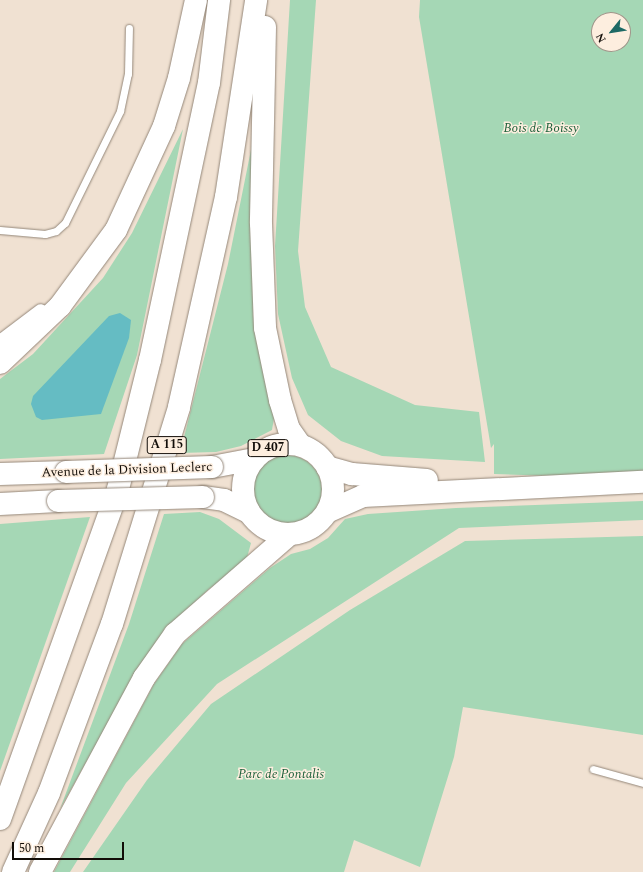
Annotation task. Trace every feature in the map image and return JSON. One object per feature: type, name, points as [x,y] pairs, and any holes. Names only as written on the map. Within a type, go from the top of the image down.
[{"type":"main road","points":[[0,363],[81,281],[116,230],[136,192],[179,78],[196,0]]},
{"type":"main road","name":"A 115","points":[[0,819],[118,489],[150,360],[206,98],[219,0]]},
{"type":"main road","name":"A 115","points":[[13,872],[49,794],[112,624],[179,407],[226,197],[256,0]]},
{"type":"main road","points":[[266,0],[261,223],[265,328],[280,400],[289,429],[300,445]]},
{"type":"main road","points":[[41,311],[64,290],[136,192]]},
{"type":"main road","name":"D 407","points":[[249,512],[242,489],[245,473],[254,459],[275,446],[300,445],[316,454],[327,467],[333,490],[327,512]]},
{"type":"main road","name":"Avenue de la Division Leclerc","points":[[0,474],[212,467],[254,459]]},
{"type":"main road","name":"D 407","points":[[327,467],[363,475],[510,486]]},
{"type":"main road","name":"D 407","points":[[0,504],[203,497],[224,500],[249,512],[266,529],[290,534],[307,530],[327,512],[363,496],[510,486],[643,482]]},
{"type":"main road","points":[[40,872],[144,678],[175,634],[290,534]]},
{"type":"street","points":[[0,342],[41,311]]},
{"type":"lane","points":[[0,230],[45,234],[56,232],[65,223],[120,111],[128,74],[129,28]]},
{"type":"lane","points":[[593,769],[643,783]]},
{"type":"green space","points":[[290,0],[316,0],[298,251],[305,307],[331,367],[415,405],[479,412],[485,462],[382,456],[341,441],[308,415],[292,378],[278,314],[275,246]]},
{"type":"green space","name":"Bois de Boissy","points":[[420,0],[643,0],[643,472],[552,476],[494,474],[494,444],[491,448],[419,17]]},
{"type":"green space","points":[[257,120],[253,314],[274,418],[272,430],[241,446],[216,452],[180,453],[228,264]]},
{"type":"green space","points":[[183,129],[137,355],[104,454],[0,459],[0,379],[33,354],[103,278],[132,233]]},
{"type":"green space","points":[[287,455],[300,458],[312,465],[319,477],[322,490],[319,503],[312,515],[300,522],[287,525],[274,522],[262,515],[255,503],[252,490],[255,477],[262,465],[274,458]]},
{"type":"green space","points":[[643,501],[643,520],[459,528],[217,684],[126,783],[70,872],[54,872],[154,684],[182,644],[270,568],[291,554],[310,549],[328,538],[345,519],[368,514],[456,508]]},
{"type":"green space","points":[[200,512],[219,519],[251,543],[245,565],[209,589],[168,628],[136,673],[60,809],[129,624],[164,514]]},
{"type":"green space","points":[[90,517],[0,771],[0,524]]},
{"type":"green space","name":"Parc de Pontalis","points":[[643,536],[643,735],[463,707],[454,757],[420,867],[354,840],[344,872],[83,872],[147,780],[211,704],[350,610],[465,541]]},
{"type":"water","points":[[120,313],[131,320],[129,338],[101,414],[42,420],[36,417],[31,404],[33,396],[109,316]]}]
